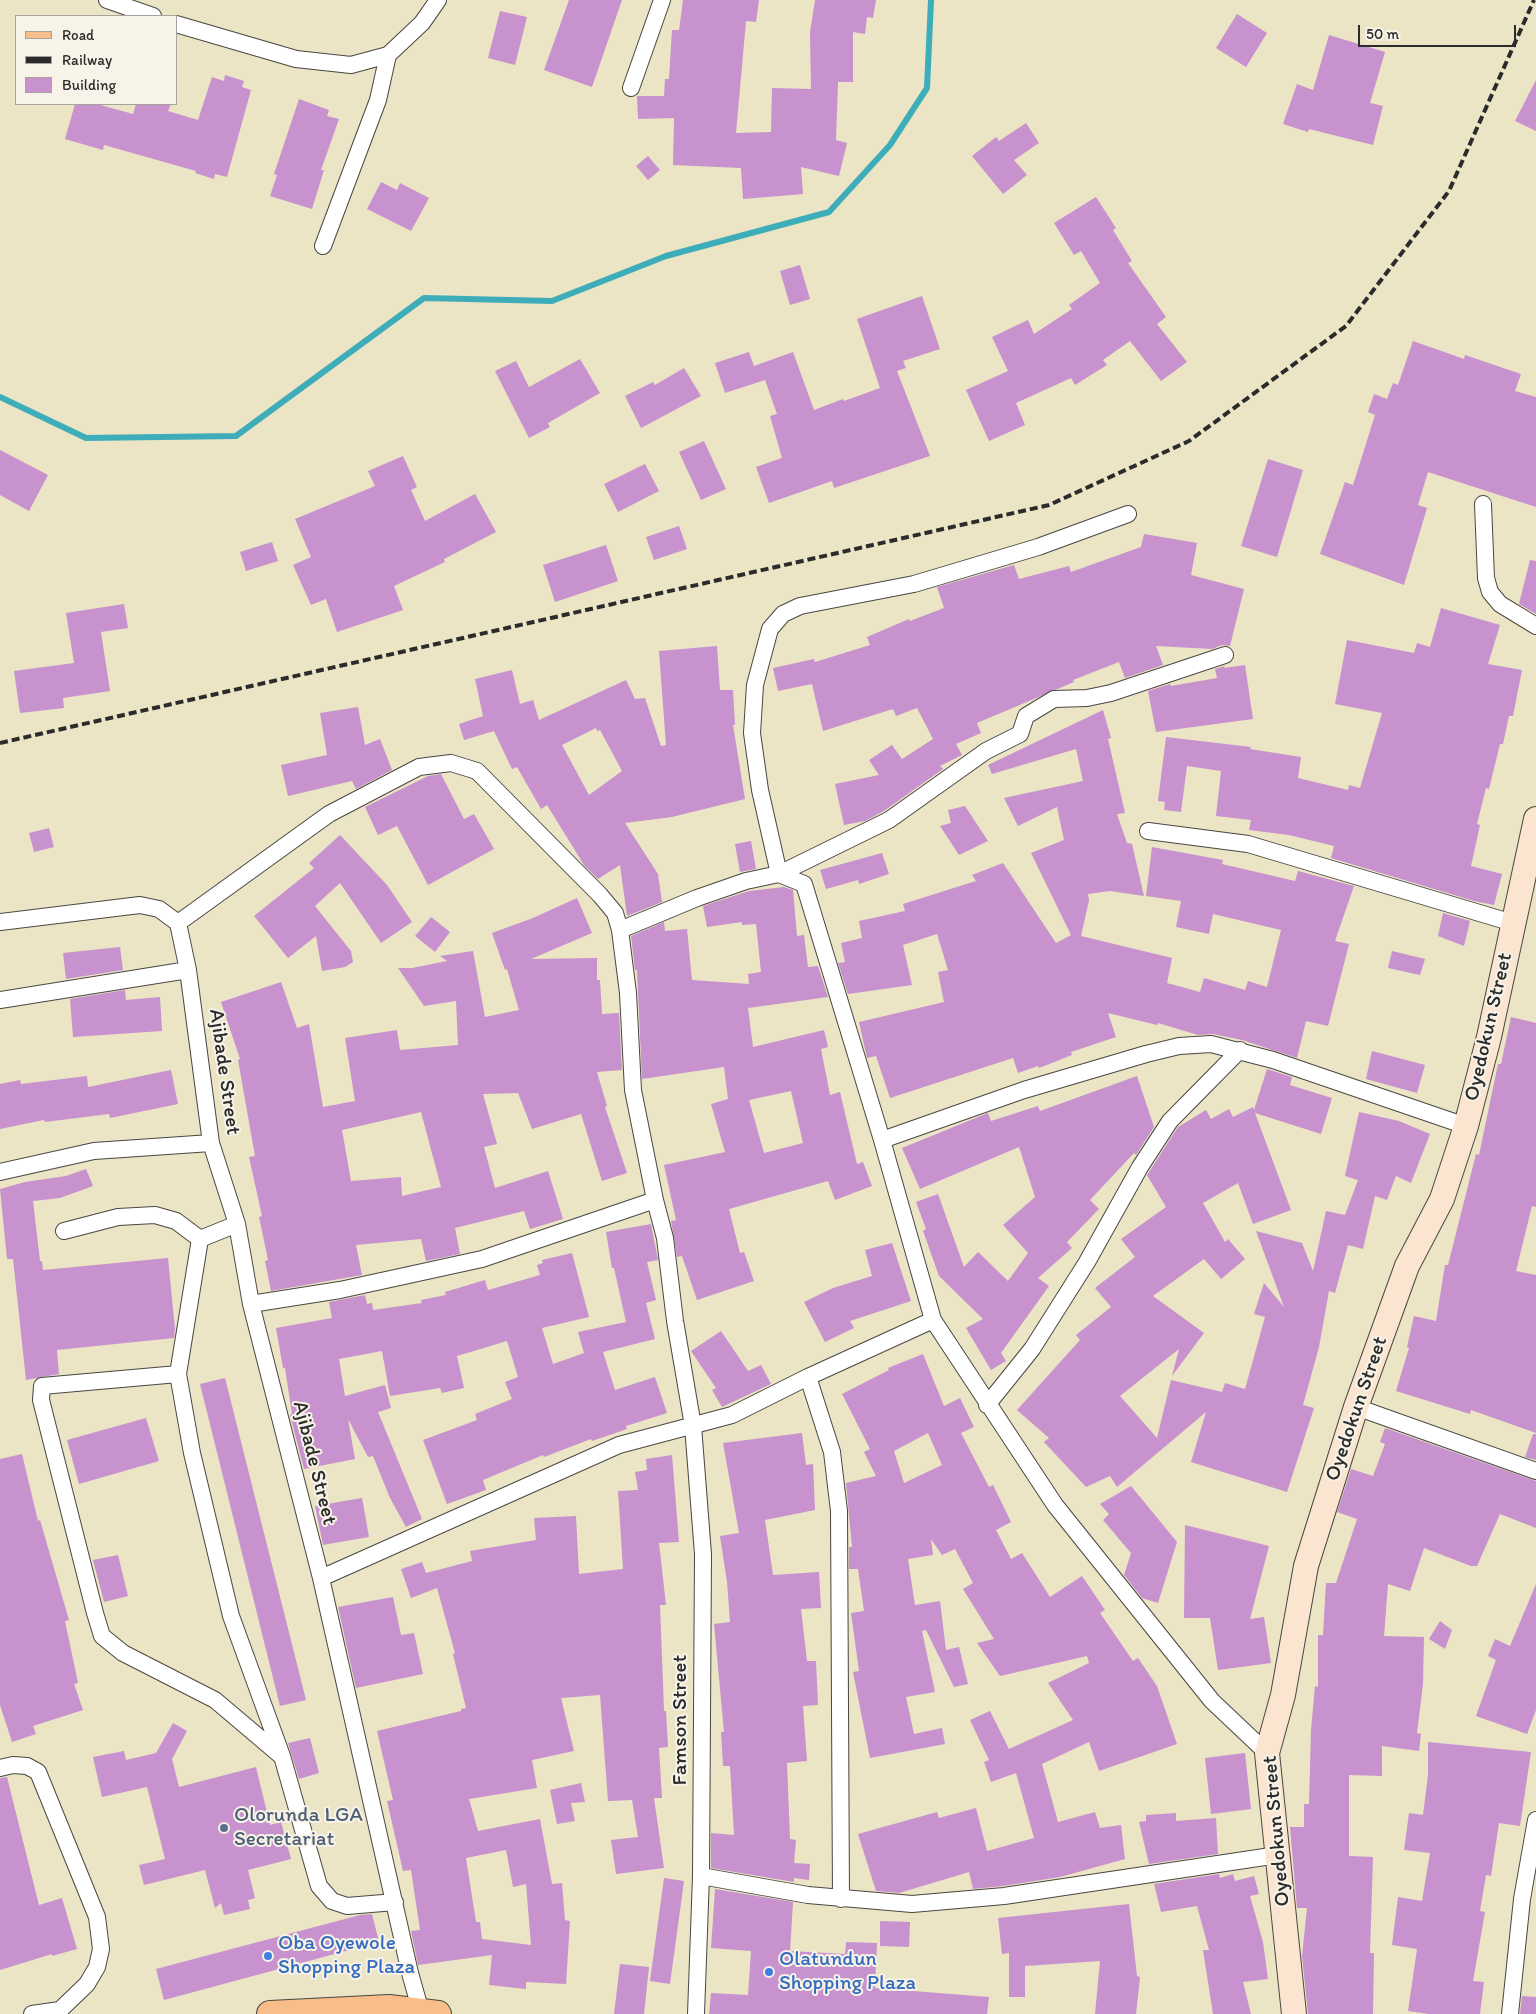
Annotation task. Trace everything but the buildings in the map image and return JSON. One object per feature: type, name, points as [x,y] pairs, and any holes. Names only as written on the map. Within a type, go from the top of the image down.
[{"type":"main road","points":[[270,2014],[355,2008],[389,2008],[429,2013]]},
{"type":"street","points":[[107,0],[150,15]]},
{"type":"street","points":[[178,25],[296,59],[352,65],[388,55],[422,23],[438,0]]},
{"type":"street","points":[[631,88],[662,0]]},
{"type":"street","points":[[323,246],[378,100],[388,55]]},
{"type":"street","points":[[1483,504],[1486,578],[1490,592],[1500,604],[1536,626]]},
{"type":"street","points":[[779,874],[760,790],[752,733],[755,684],[770,629],[783,614],[800,606],[924,582],[1038,548],[1128,514]]},
{"type":"street","points":[[620,930],[697,898],[746,881],[779,874],[889,820],[986,751],[1020,734],[1026,716],[1054,699],[1087,698],[1111,693],[1225,655]]},
{"type":"street","name":"Famson Street","points":[[178,923],[329,814],[419,767],[451,763],[477,771],[600,895],[615,913],[620,930],[628,993],[633,1090],[655,1200],[665,1238],[675,1321],[693,1426],[703,1554],[701,1876],[696,2014]]},
{"type":"street","name":"Oyedokun Street","points":[[1294,2014],[1267,1753],[1283,1695],[1306,1566],[1356,1407],[1407,1266],[1442,1198],[1466,1126],[1489,1037],[1536,818]]},
{"type":"street","points":[[1148,831],[1248,844],[1513,923]]},
{"type":"street","points":[[779,874],[804,884],[882,1140],[933,1320],[1055,1505],[1139,1613],[1212,1701],[1267,1753]]},
{"type":"street","points":[[0,922],[140,905],[159,910],[178,923]]},
{"type":"street","name":"Ajibade Street","points":[[178,923],[188,970],[211,1143],[237,1224],[252,1304],[321,1578],[395,1902],[429,2013]]},
{"type":"street","points":[[0,1000],[188,970]]},
{"type":"street","points":[[882,1140],[1024,1090],[1146,1054],[1179,1046],[1211,1044],[1240,1050],[1466,1126]]},
{"type":"street","points":[[987,1404],[1032,1349],[1087,1262],[1140,1167],[1170,1121],[1240,1050]]},
{"type":"street","points":[[0,1172],[94,1151],[211,1143]]},
{"type":"street","points":[[252,1304],[340,1290],[482,1259],[655,1200]]},
{"type":"street","points":[[64,1231],[118,1217],[155,1215],[176,1221],[200,1239]]},
{"type":"street","points":[[200,1239],[237,1224]]},
{"type":"street","points":[[200,1239],[178,1374],[192,1454],[231,1616],[282,1756],[319,1886],[332,1901],[347,1906],[395,1902]]},
{"type":"street","points":[[321,1578],[619,1445],[732,1415],[808,1376],[933,1320]]},
{"type":"street","points":[[178,1374],[42,1386],[41,1400],[95,1612],[102,1636],[123,1653],[215,1700],[282,1756]]},
{"type":"street","points":[[808,1376],[832,1452],[839,1511],[841,1899]]},
{"type":"street","points":[[1356,1407],[1536,1471]]},
{"type":"street","points":[[0,1768],[13,1765],[27,1766],[38,1772],[97,1917],[100,1948],[97,1967],[87,1984],[60,2012],[32,2014]]},
{"type":"street","points":[[1510,2014],[1522,1900],[1536,1820]]},
{"type":"street","points":[[701,1876],[841,1899],[912,1904],[1004,1896],[1278,1855]]},
{"type":"waterway","points":[[0,397],[86,438],[236,436],[424,298],[552,301],[666,256],[829,212],[890,145],[927,88],[931,0]]},
{"type":"railway","points":[[0,743],[1049,505],[1189,441],[1346,326],[1449,191],[1534,0]]},
{"type":"place","name":"Olorunda LGA Secretariat","points":[[224,1828]]},
{"type":"place","name":"Oba Oyewole Shopping Plaza","points":[[268,1956]]},
{"type":"place","name":"Olatundun Shopping Plaza","points":[[769,1972]]}]
